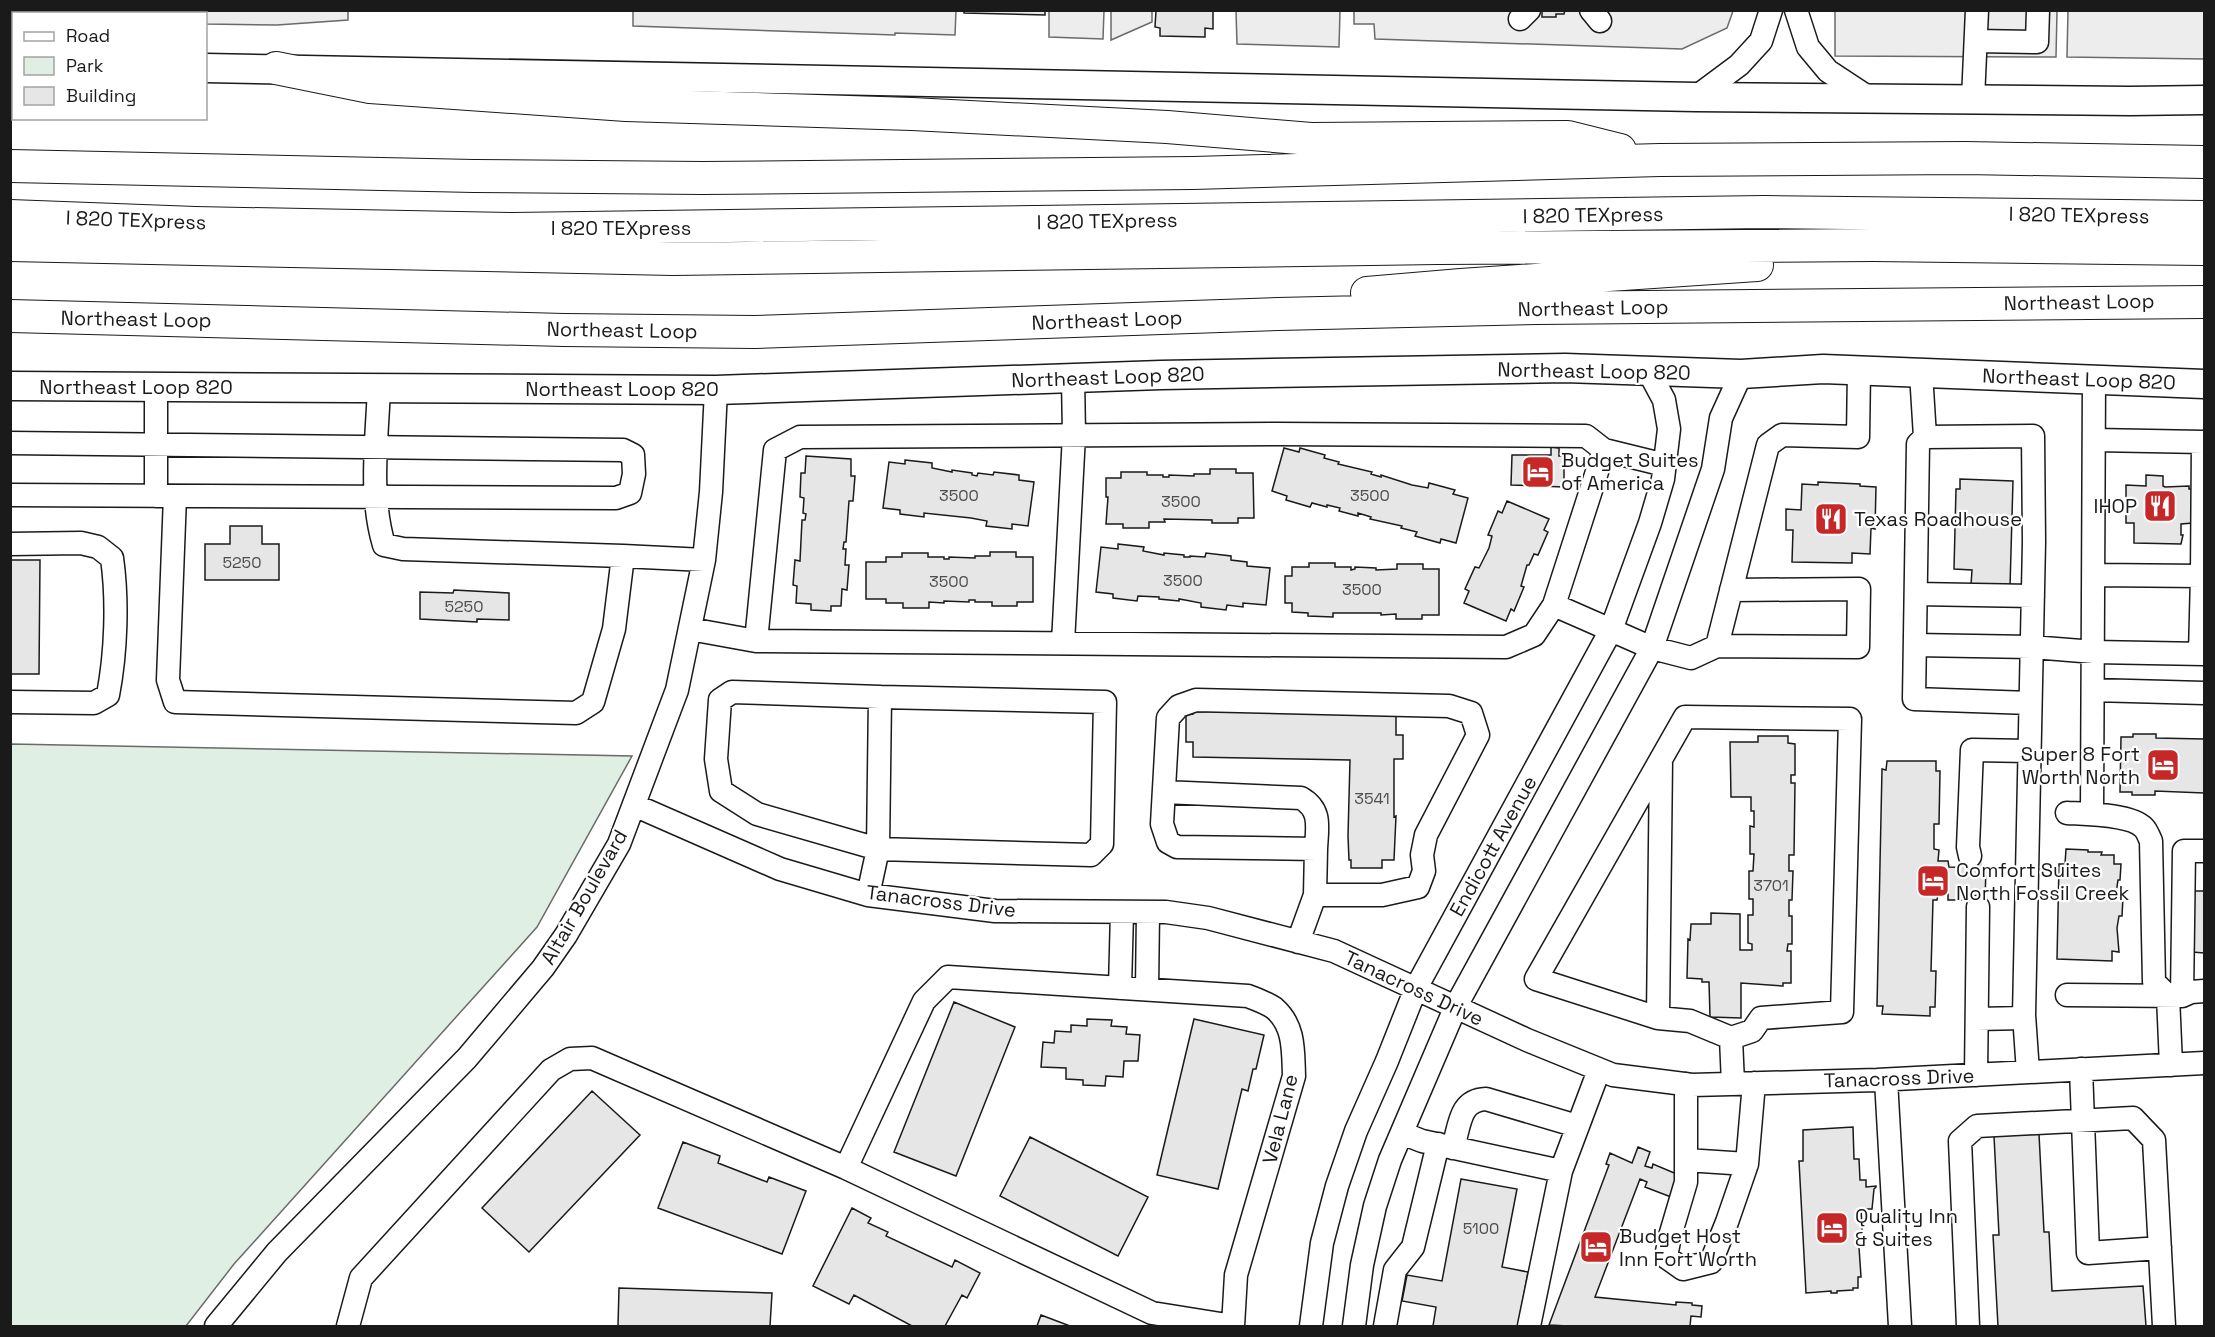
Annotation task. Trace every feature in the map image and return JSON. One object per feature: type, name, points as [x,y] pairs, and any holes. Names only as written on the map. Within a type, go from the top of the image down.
[{"type":"highway","points":[[276,68],[370,87],[626,105],[958,116],[1167,127],[1311,139],[1568,137],[1660,160]]},
{"type":"highway","points":[[10,166],[474,176],[715,178],[1182,173],[1660,160],[1965,158],[2205,162]]},
{"type":"highway","name":"I 820 TEXpress","points":[[10,216],[195,223],[512,229],[1765,212],[2205,217]]},
{"type":"highway","points":[[1278,314],[1372,292],[1790,264],[1873,244]]},
{"type":"highway","name":"I 820 TEXpress","points":[[10,245],[673,259],[1873,244],[2205,249]]},
{"type":"highway","name":"Northeast Loop","points":[[10,316],[564,330],[755,332],[1278,314],[1538,308],[2205,302]]},
{"type":"main road","points":[[207,68],[1696,97],[2205,100]]},
{"type":"main road","name":"Northeast Loop 820","points":[[10,386],[716,390],[1073,378],[1565,368],[1741,374],[1822,369],[2205,384]]},
{"type":"street","points":[[1696,97],[1739,65],[1761,41],[1771,10]]},
{"type":"street","points":[[1796,10],[1808,47],[1828,71],[1869,98]]},
{"type":"street","points":[[1973,99],[1977,10]]},
{"type":"street","points":[[1976,40],[2037,42],[2038,10]]},
{"type":"street","points":[[1717,646],[1768,445],[1782,435],[1858,437],[1859,370]]},
{"type":"street","name":"Endicott Avenue","points":[[1311,1326],[1322,1243],[1337,1186],[1356,1131],[1416,988],[1611,630],[1650,523],[1663,479],[1669,429],[1664,400],[1649,372]]},
{"type":"street","points":[[1921,373],[1925,437]]},
{"type":"street","points":[[1354,1326],[1362,1265],[1375,1206],[1390,1160],[1456,1006],[1652,648],[1713,469],[1721,418],[1741,374]]},
{"type":"street","points":[[1063,643],[1074,435],[1073,378]]},
{"type":"street","points":[[2092,814],[2094,378]]},
{"type":"street","points":[[156,387],[156,444],[166,496],[168,680],[175,702],[576,713],[593,702],[614,629],[623,556]]},
{"type":"street","points":[[379,388],[376,447],[377,497],[378,523],[384,545],[402,549],[704,560]]},
{"type":"street","name":"Altair Boulevard","points":[[216,1326],[277,1252],[467,1058],[543,968],[566,935],[619,844],[677,690],[704,560],[711,492],[716,390]]},
{"type":"street","points":[[756,641],[775,450],[800,437],[1277,434],[1586,436],[1604,450],[1665,465]]},
{"type":"street","points":[[2028,1072],[2024,1018],[2029,751],[2030,703],[2032,596],[2033,436],[1925,437],[1918,444],[1914,699],[2030,703]]},
{"type":"street","points":[[1915,645],[2202,654],[2204,442],[2095,440]]},
{"type":"street","points":[[10,443],[623,450],[633,455],[634,474],[630,493],[616,498],[10,495]]},
{"type":"street","points":[[690,629],[756,641],[1506,647],[1534,635],[1554,605],[1604,450]]},
{"type":"street","points":[[10,544],[81,543],[98,547],[112,558],[115,579],[112,670],[108,695],[94,703],[10,702]]},
{"type":"street","points":[[2094,575],[2202,576]]},
{"type":"street","points":[[1554,605],[1652,648],[1690,658],[1717,646],[1858,647],[1859,589],[1731,590]]},
{"type":"street","points":[[1916,594],[2032,596]]},
{"type":"street","points":[[2093,690],[2205,693]]},
{"type":"street","points":[[732,692],[880,697],[1105,702],[1102,844],[1091,855],[878,849],[757,814],[721,791],[716,759],[720,700],[732,692]]},
{"type":"street","points":[[868,895],[878,849],[880,697]]},
{"type":"street","points":[[1314,895],[1382,895],[1418,887],[1424,871],[1422,855],[1426,835],[1478,735],[1471,713],[1449,706],[1196,700],[1179,706],[1168,718],[1162,824],[1168,842],[1177,847],[1316,849]]},
{"type":"street","points":[[1684,717],[1850,719],[1842,1012],[1761,1018],[1752,1031],[1731,1038],[1690,1022],[1658,1018],[1536,979],[1684,717]]},
{"type":"street","points":[[1970,856],[1968,848],[1972,750],[2029,751]]},
{"type":"street","points":[[1658,1018],[1661,758]]},
{"type":"street","points":[[1164,792],[1301,798],[1312,804],[1317,818],[1314,895],[1298,942]]},
{"type":"street","name":"Tanacross Drive","points":[[634,805],[780,870],[868,895],[995,911],[1166,912],[1209,918],[1334,951],[1527,1040],[1613,1075],[1686,1084],[1744,1084],[1886,1080],[2205,1063]]},
{"type":"street","points":[[2067,813],[2092,814],[2133,821],[2143,827],[2151,841],[2154,982],[2175,996]]},
{"type":"street","points":[[2171,1065],[2184,851],[2205,851]]},
{"type":"street","points":[[1976,1075],[1978,907]]},
{"type":"street","points":[[1120,988],[1122,912]]},
{"type":"street","points":[[1146,989],[1148,912]]},
{"type":"street","name":"Vela Lane","points":[[846,1168],[924,1001],[948,977],[1248,996],[1273,1007],[1287,1023],[1293,1044],[1294,1076],[1250,1234],[1236,1275],[1233,1326]]},
{"type":"street","points":[[2067,995],[2175,996],[2205,991]]},
{"type":"street","points":[[1977,1019],[2024,1018]]},
{"type":"street","points":[[1686,1084],[1686,1182],[1666,1257],[1683,1269],[1712,1262],[1746,1164],[1744,1084],[1731,1038]]},
{"type":"street","points":[[348,1326],[355,1307],[360,1278],[551,1070],[570,1059],[592,1058],[846,1168],[1152,1320],[1233,1326]]},
{"type":"street","points":[[1529,1326],[1562,1171],[1599,1070]]},
{"type":"street","points":[[2081,1070],[2088,1253],[2160,1248]]},
{"type":"street","points":[[1886,1080],[1900,1326]]},
{"type":"street","points":[[1385,1326],[1395,1270],[1413,1247],[1446,1146],[1465,1107],[1474,1099],[1486,1099],[1577,1126]]},
{"type":"street","points":[[1968,1326],[1960,1141],[1977,1126],[2133,1118],[2154,1140],[2164,1326]]},
{"type":"street","points":[[1402,1133],[1422,1141],[1562,1171]]},
{"type":"street","points":[[1686,1161],[1746,1164]]},
{"type":"green space","points":[[11,744],[632,756],[537,927],[234,1264],[186,1326],[11,1326]]},
{"type":"shaded area","points":[[348,10],[348,20],[277,25],[207,24],[207,12],[12,12],[11,17],[10,11]]},
{"type":"shaded area","points":[[1354,10],[1733,11],[1727,28],[1682,49],[1375,39],[1374,24],[1354,24]]},
{"type":"shaded area","points":[[633,11],[956,11],[955,35],[895,33],[895,35],[633,26]]},
{"type":"shaded area","points":[[1049,11],[1104,11],[1103,39],[1049,37]]},
{"type":"shaded area","points":[[1111,11],[1152,11],[1152,22],[1111,40]]},
{"type":"shaded area","points":[[1236,11],[1340,11],[1339,47],[1237,44]]},
{"type":"shaded area","points":[[1835,11],[2057,11],[2056,57],[1835,56]]},
{"type":"shaded area","points":[[2068,11],[2204,11],[2204,59],[2067,57]]},
{"type":"building","points":[[964,10],[1045,10],[1045,15],[964,13]]},
{"type":"building","points":[[1156,10],[1213,10],[1213,29],[1205,28],[1205,37],[1160,36],[1160,28],[1155,27]]},
{"type":"building","points":[[1542,10],[1565,10],[1564,14],[1556,14],[1556,17],[1542,17]]},
{"type":"building","name":"Budget Suites of America","points":[[1551,447],[1559,448],[1559,456],[1564,456],[1564,487],[1511,485],[1512,455],[1551,455]]},
{"type":"building","points":[[1284,448],[1299,452],[1300,448],[1325,455],[1324,458],[1339,462],[1338,464],[1412,485],[1428,488],[1429,483],[1455,490],[1453,494],[1468,498],[1456,543],[1441,539],[1440,543],[1415,536],[1417,532],[1401,528],[1402,526],[1370,519],[1371,517],[1358,513],[1358,516],[1339,511],[1340,508],[1312,503],[1310,507],[1286,500],[1287,496],[1272,491]]},
{"type":"building","points":[[806,456],[851,459],[851,476],[855,476],[853,501],[849,501],[846,542],[844,542],[843,549],[846,549],[845,565],[849,565],[847,590],[842,589],[841,606],[831,606],[831,611],[811,610],[811,604],[796,603],[797,586],[793,585],[795,560],[800,561],[802,520],[805,520],[806,514],[803,513],[804,498],[800,497],[801,473],[805,473]]},
{"type":"building","points":[[905,460],[932,463],[932,468],[972,473],[977,476],[978,473],[993,475],[994,472],[1019,475],[1019,480],[1034,482],[1028,526],[1012,524],[1012,529],[986,526],[987,521],[971,518],[924,513],[924,517],[900,514],[900,510],[883,508],[889,462],[905,464]]},
{"type":"building","points":[[1210,469],[1236,469],[1236,473],[1253,473],[1254,518],[1238,518],[1238,523],[1164,519],[1165,522],[1149,522],[1149,528],[1123,528],[1123,524],[1106,524],[1108,497],[1106,497],[1106,478],[1121,478],[1121,472],[1147,472],[1147,475],[1163,475],[1163,477],[1169,477],[1169,475],[1194,476],[1194,474],[1210,474]]},
{"type":"building","name":"IHOP","points":[[2146,475],[2163,476],[2165,487],[2189,486],[2189,489],[2193,489],[2193,523],[2181,524],[2181,535],[2183,535],[2181,544],[2134,543],[2134,523],[2126,523],[2126,485],[2146,486]]},
{"type":"building","points":[[1960,479],[2013,481],[2010,587],[1971,585],[1972,570],[1954,569],[1956,489],[1960,489]]},
{"type":"building","name":"Texas Roadhouse","points":[[1818,482],[1876,487],[1875,529],[1871,528],[1870,554],[1852,553],[1852,563],[1792,562],[1793,530],[1786,530],[1786,509],[1801,510],[1802,484],[1818,485]]},
{"type":"building","points":[[1507,501],[1549,519],[1544,530],[1548,532],[1538,555],[1534,554],[1527,565],[1521,586],[1524,587],[1514,611],[1511,609],[1506,621],[1464,603],[1469,591],[1465,589],[1475,567],[1479,568],[1489,548],[1492,536],[1488,535],[1498,511],[1502,513]]},
{"type":"building","points":[[230,526],[262,526],[262,544],[279,544],[279,580],[205,580],[205,544],[230,544]]},
{"type":"building","points":[[1118,544],[1144,547],[1143,551],[1164,555],[1164,553],[1184,555],[1184,557],[1205,557],[1206,553],[1231,556],[1231,560],[1247,562],[1247,566],[1270,568],[1266,605],[1243,603],[1243,607],[1227,605],[1226,610],[1201,607],[1201,603],[1179,599],[1179,601],[1138,596],[1137,601],[1113,598],[1113,594],[1096,592],[1101,547],[1118,549]]},
{"type":"building","points":[[990,552],[1016,552],[1016,557],[1033,557],[1033,602],[1017,602],[1017,606],[992,606],[992,602],[975,602],[975,600],[969,600],[969,602],[944,601],[944,603],[929,602],[929,608],[903,608],[903,603],[886,603],[886,599],[866,599],[866,562],[886,562],[886,557],[902,557],[902,553],[928,553],[928,557],[949,559],[949,557],[990,556]]},
{"type":"building","points":[[10,560],[40,560],[39,674],[10,674]]},
{"type":"building","points":[[1309,563],[1335,563],[1335,567],[1351,567],[1351,570],[1355,567],[1376,568],[1376,570],[1397,569],[1397,564],[1423,564],[1423,569],[1439,569],[1439,615],[1422,615],[1422,619],[1396,619],[1396,614],[1333,613],[1333,617],[1308,616],[1308,613],[1292,612],[1292,603],[1285,603],[1285,576],[1292,576],[1292,567],[1309,567]]},
{"type":"building","points":[[454,590],[509,593],[509,620],[477,619],[477,622],[420,619],[420,592],[453,593]]},
{"type":"building","points":[[1193,712],[1396,715],[1396,735],[1403,735],[1403,759],[1394,759],[1394,817],[1396,816],[1394,860],[1382,860],[1382,868],[1351,868],[1348,836],[1350,760],[1193,757],[1193,742],[1186,742],[1186,715],[1193,714]]},
{"type":"building","name":"Super 8 Fort Worth North","points":[[2133,734],[2156,734],[2156,738],[2204,739],[2204,793],[2155,791],[2155,795],[2132,795],[2132,792],[2120,792],[2121,737],[2133,737]]},
{"type":"building","points":[[1758,736],[1788,736],[1788,743],[1795,744],[1795,775],[1791,775],[1791,783],[1795,783],[1794,855],[1789,855],[1789,871],[1793,871],[1792,900],[1789,900],[1789,916],[1792,916],[1792,944],[1788,944],[1787,951],[1791,951],[1791,983],[1783,983],[1783,986],[1741,983],[1741,1018],[1710,1017],[1709,982],[1687,978],[1688,939],[1690,940],[1691,924],[1711,924],[1711,913],[1740,914],[1740,950],[1752,950],[1752,944],[1748,943],[1748,915],[1753,915],[1753,899],[1749,899],[1749,871],[1753,871],[1754,854],[1750,854],[1750,826],[1754,827],[1754,811],[1751,811],[1751,797],[1731,797],[1730,742],[1758,742]]},
{"type":"building","name":"Comfort Suites North Fossil Creek","points":[[1887,761],[1936,761],[1936,771],[1940,771],[1939,824],[1934,824],[1934,849],[1939,850],[1938,861],[1948,861],[1949,867],[1986,868],[1985,900],[1948,900],[1948,894],[1938,894],[1937,900],[1933,900],[1931,971],[1936,971],[1935,1007],[1930,1007],[1930,1016],[1882,1014],[1883,1006],[1877,1006],[1882,769],[1886,770]]},
{"type":"building","points":[[2066,849],[2114,855],[2114,864],[2121,864],[2117,887],[2119,887],[2119,897],[2123,897],[2122,916],[2119,916],[2117,928],[2119,952],[2112,951],[2112,961],[2057,959],[2059,864],[2065,864]]},
{"type":"building","points":[[2193,891],[2204,891],[2204,953],[2192,952]]},
{"type":"building","points":[[954,1002],[1015,1027],[956,1176],[894,1152]]},
{"type":"building","points":[[1087,1019],[1112,1020],[1111,1026],[1127,1027],[1126,1034],[1140,1035],[1138,1061],[1124,1061],[1123,1077],[1106,1076],[1105,1086],[1083,1085],[1083,1080],[1066,1079],[1066,1068],[1041,1067],[1043,1042],[1054,1043],[1055,1031],[1071,1032],[1071,1025],[1087,1026]]},
{"type":"building","points":[[1194,1019],[1264,1035],[1248,1091],[1242,1089],[1218,1189],[1157,1175]]},
{"type":"building","points":[[592,1091],[640,1135],[529,1252],[482,1208]]},
{"type":"building","name":"Quality Inn & Suites","points":[[1853,1127],[1854,1159],[1859,1159],[1860,1180],[1866,1180],[1866,1187],[1876,1186],[1872,1209],[1861,1209],[1863,1247],[1859,1247],[1861,1277],[1858,1277],[1858,1288],[1837,1291],[1837,1293],[1831,1293],[1831,1291],[1806,1293],[1799,1161],[1803,1161],[1803,1130]]},
{"type":"building","points":[[2039,1134],[2044,1232],[2049,1232],[2052,1291],[2143,1286],[2146,1326],[1998,1326],[1993,1235],[1999,1235],[1994,1136]]},
{"type":"building","points":[[1030,1137],[1148,1197],[1118,1256],[1000,1196]]},
{"type":"building","points":[[683,1142],[720,1156],[718,1163],[767,1182],[769,1177],[806,1191],[782,1254],[658,1208]]},
{"type":"building","name":"Budget Host Inn Fort Worth","points":[[1638,1147],[1650,1152],[1645,1166],[1652,1168],[1653,1164],[1679,1175],[1671,1197],[1645,1187],[1647,1182],[1640,1179],[1595,1297],[1676,1305],[1676,1302],[1692,1303],[1692,1305],[1702,1306],[1701,1317],[1691,1316],[1690,1326],[1549,1325],[1609,1165],[1606,1164],[1610,1153],[1632,1163]]},
{"type":"building","points":[[1461,1179],[1517,1189],[1502,1267],[1528,1272],[1518,1326],[1433,1326],[1436,1307],[1402,1301],[1407,1275],[1442,1281]]},
{"type":"building","points":[[852,1208],[871,1218],[868,1223],[888,1232],[886,1236],[952,1267],[955,1260],[980,1273],[967,1298],[962,1295],[945,1326],[912,1326],[854,1295],[849,1304],[813,1286]]},
{"type":"building","points":[[619,1288],[772,1293],[770,1326],[618,1326]]},
{"type":"building","points":[[1041,1315],[1070,1326],[1037,1326]]},
{"type":"tunnel","points":[[1970,856],[1978,907]]},
{"type":"place","name":"Budget Suites of America","points":[[1538,472]]},
{"type":"place","name":"IHOP","points":[[2160,506]]},
{"type":"place","name":"Texas Roadhouse","points":[[1831,519]]},
{"type":"place","name":"Super 8 Fort Worth North","points":[[2163,765]]},
{"type":"place","name":"Comfort Suites North Fossil Creek","points":[[1933,881]]},
{"type":"place","name":"Quality Inn & Suites","points":[[1832,1228]]},
{"type":"place","name":"Budget Host Inn Fort Worth","points":[[1596,1247]]}]
